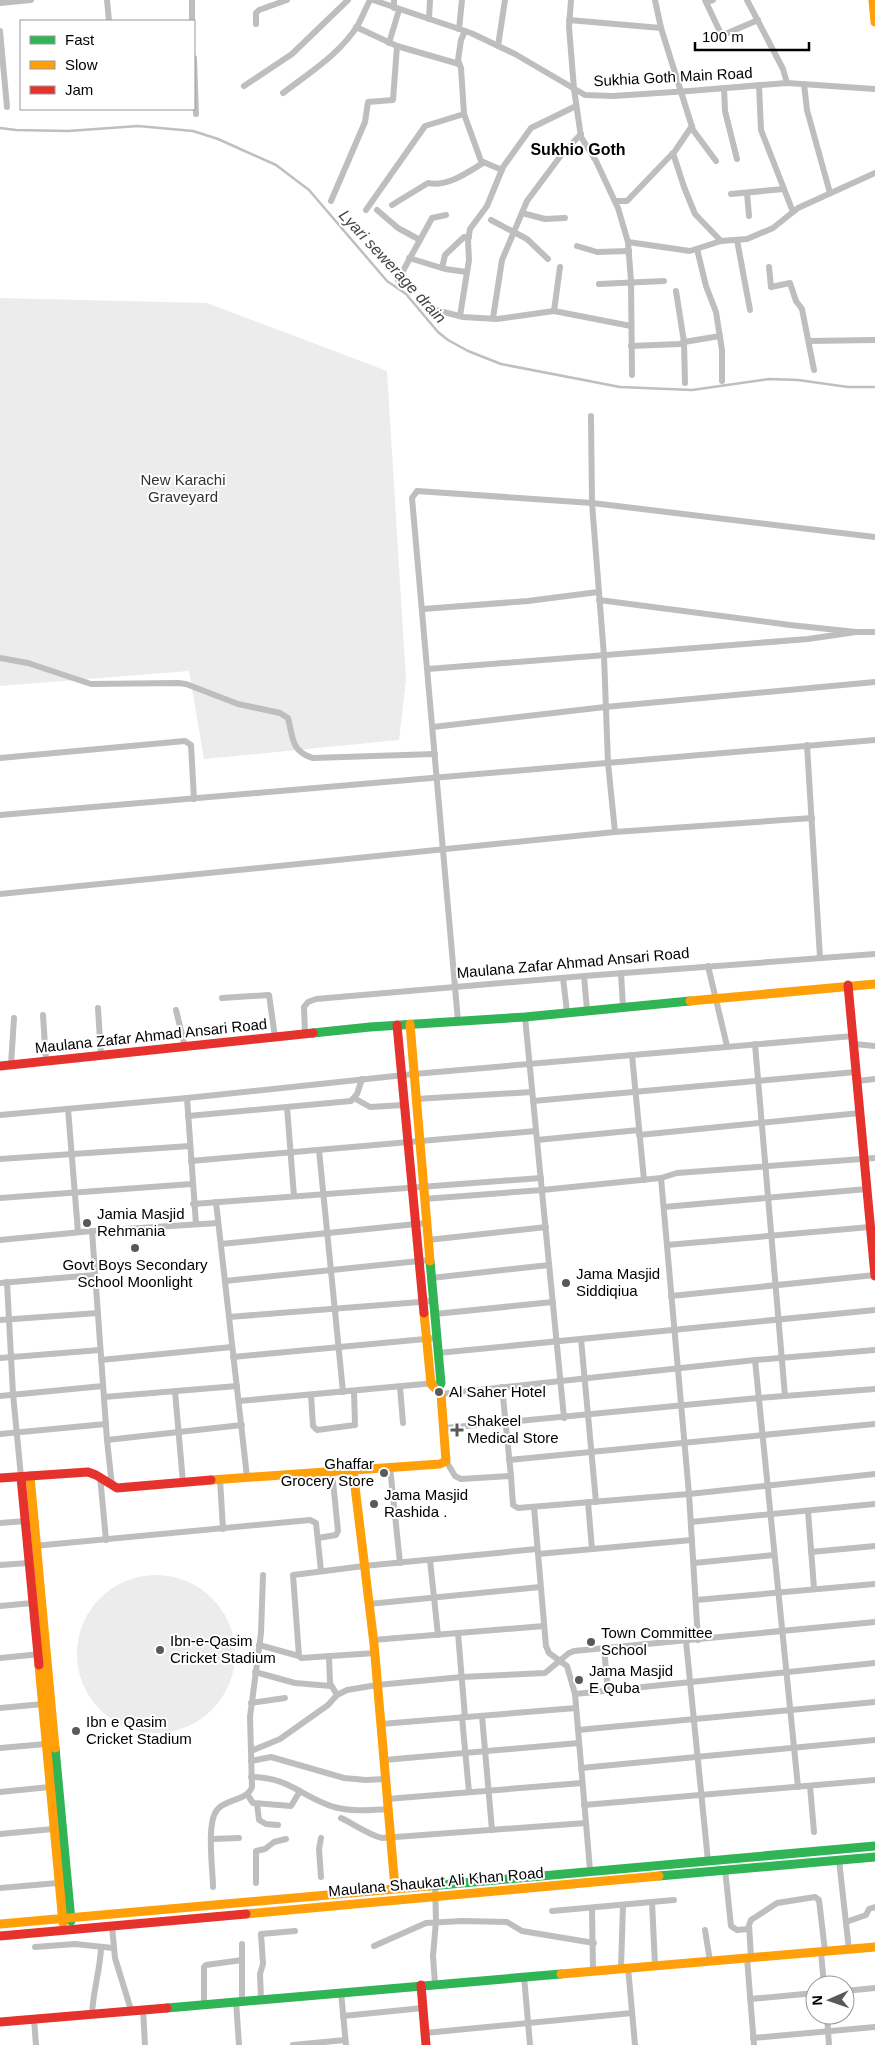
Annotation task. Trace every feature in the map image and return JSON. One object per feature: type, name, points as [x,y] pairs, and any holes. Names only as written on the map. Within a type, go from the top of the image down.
[{"type":"street","points":[[0,2],[30,0]]},
{"type":"street","points":[[107,0],[108,20]]},
{"type":"street","points":[[192,0],[192,20]]},
{"type":"street","points":[[256,24],[256,13],[259,10],[287,0]]},
{"type":"street","points":[[244,86],[292,54],[348,0]]},
{"type":"street","points":[[283,93],[327,59],[356,27],[372,0]]},
{"type":"street","name":"Sukhia Goth Main Road","points":[[372,0],[462,30],[498,46],[585,95],[613,96],[682,92],[787,83],[875,89]]},
{"type":"street","points":[[389,42],[397,9],[394,0]]},
{"type":"street","points":[[429,19],[430,0]]},
{"type":"street","points":[[462,0],[459,64],[461,68],[464,114],[481,162],[502,170]]},
{"type":"street","points":[[498,46],[505,0]]},
{"type":"street","points":[[571,0],[569,20],[574,89],[581,134],[615,201],[628,242],[631,281],[632,375]]},
{"type":"street","points":[[655,0],[661,28],[692,126],[716,161]]},
{"type":"street","points":[[714,0],[706,1],[722,36]]},
{"type":"street","points":[[747,0],[783,69],[787,83]]},
{"type":"street","points":[[873,0],[875,22]]},
{"type":"street","points":[[569,20],[661,28]]},
{"type":"street","points":[[709,41],[758,20]]},
{"type":"street","points":[[0,26],[7,106]]},
{"type":"street","points":[[356,27],[397,46],[459,64]]},
{"type":"street","points":[[331,201],[365,122],[368,102],[393,100],[397,46]]},
{"type":"street","points":[[804,84],[807,110],[830,193]]},
{"type":"street","points":[[760,85],[761,130],[793,212]]},
{"type":"street","points":[[724,88],[724,111],[737,159]]},
{"type":"street","points":[[195,102],[196,114]]},
{"type":"street","points":[[460,316],[467,272],[470,229],[487,206],[502,170],[531,128],[576,106]]},
{"type":"street","points":[[366,210],[425,126],[464,114]]},
{"type":"street","points":[[615,201],[627,201],[673,153],[692,126]]},
{"type":"street","points":[[493,318],[502,260],[527,201],[556,162],[581,134]]},
{"type":"street","points":[[673,153],[684,187],[696,214],[721,241]]},
{"type":"street","points":[[392,205],[428,183],[434,184],[459,177],[483,163]]},
{"type":"street","points":[[628,242],[690,251],[721,241],[747,239],[773,228],[798,208],[875,172]]},
{"type":"street","points":[[731,194],[784,189]]},
{"type":"street","points":[[747,193],[749,216]]},
{"type":"street","points":[[377,210],[398,228],[420,240]]},
{"type":"street","points":[[522,213],[545,218],[565,218]]},
{"type":"street","points":[[398,280],[432,218],[446,215]]},
{"type":"street","points":[[491,220],[527,239],[548,260]]},
{"type":"street","points":[[442,268],[446,255],[464,237],[469,238]]},
{"type":"street","points":[[737,240],[750,310]]},
{"type":"street","points":[[577,246],[597,252],[629,251]]},
{"type":"street","points":[[697,249],[706,286],[716,312],[722,350],[722,381]]},
{"type":"street","points":[[409,258],[442,268],[467,272]]},
{"type":"street","points":[[554,311],[560,267]]},
{"type":"street","points":[[769,267],[772,287],[790,284],[796,301],[802,308],[814,370]]},
{"type":"street","points":[[600,284],[631,281],[664,281]]},
{"type":"street","points":[[676,291],[684,342],[686,383]]},
{"type":"street","points":[[428,308],[460,316],[493,318],[554,311],[631,326]]},
{"type":"street","points":[[632,346],[680,344],[720,336]]},
{"type":"street","points":[[809,341],[875,340]]},
{"type":"street","points":[[591,416],[592,502],[604,656],[608,763],[615,832]]},
{"type":"street","points":[[458,1021],[412,498],[416,491],[592,502],[875,537]]},
{"type":"street","points":[[423,609],[528,601],[598,592]]},
{"type":"street","points":[[599,600],[856,632],[875,632]]},
{"type":"street","points":[[428,670],[808,639],[856,632]]},
{"type":"street","points":[[0,658],[28,663],[91,684],[178,683],[195,686],[238,704],[280,712],[288,718],[294,745],[304,756],[313,758],[436,754]]},
{"type":"street","points":[[433,727],[605,707],[875,682]]},
{"type":"street","points":[[0,816],[875,740]]},
{"type":"street","points":[[0,758],[185,741],[191,745],[194,799]]},
{"type":"street","points":[[807,746],[820,957]]},
{"type":"street","points":[[0,894],[615,832],[812,818]]},
{"type":"street","name":"Maulana Zafar Ahmad Ansari Road","points":[[305,1034],[304,1007],[308,1002],[316,999],[875,954]]},
{"type":"street","points":[[708,966],[727,1046]]},
{"type":"street","points":[[621,973],[623,1006]]},
{"type":"street","points":[[584,976],[588,1010]]},
{"type":"street","points":[[564,978],[567,1012]]},
{"type":"street","name":"Maulana Zafar Ahmad Ansari Road","points":[[0,1066],[397,1025],[525,1017],[623,1006],[875,984]]},
{"type":"street","points":[[671,1296],[875,1275],[870,1227],[870,1192],[864,1158],[848,985]]},
{"type":"street","points":[[222,998],[269,995],[274,1037]]},
{"type":"street","points":[[98,1008],[101,1056]]},
{"type":"street","points":[[176,1010],[185,1047]]},
{"type":"street","points":[[43,1015],[46,1061]]},
{"type":"street","points":[[525,1017],[564,1418]]},
{"type":"street","points":[[11,1064],[14,1018]]},
{"type":"street","points":[[410,1024],[435,1314],[431,1339],[438,1354],[438,1387]]},
{"type":"street","points":[[397,1025],[418,1262],[445,1428],[446,1461],[455,1476],[461,1479],[511,1476]]},
{"type":"street","points":[[0,1115],[188,1098],[402,1075],[727,1046],[853,1040],[875,1046]]},
{"type":"street","points":[[755,1044],[770,1197],[784,1396]]},
{"type":"street","points":[[632,1055],[644,1180]]},
{"type":"street","points":[[533,1101],[759,1081],[857,1076],[875,1079]]},
{"type":"street","points":[[188,1116],[351,1101],[362,1079]]},
{"type":"street","points":[[416,1099],[532,1092]]},
{"type":"street","points":[[188,1098],[193,1204],[196,1224]]},
{"type":"street","points":[[354,1098],[370,1107],[404,1105]]},
{"type":"street","points":[[287,1106],[294,1196]]},
{"type":"street","points":[[68,1109],[78,1232]]},
{"type":"street","points":[[537,1140],[860,1113]]},
{"type":"street","points":[[191,1161],[536,1131]]},
{"type":"street","points":[[0,1159],[190,1146]]},
{"type":"street","points":[[319,1150],[343,1392]]},
{"type":"street","points":[[424,1199],[644,1180],[661,1178],[677,1173],[875,1158]]},
{"type":"street","points":[[193,1204],[541,1178]]},
{"type":"street","points":[[661,1178],[685,1443],[698,1640]]},
{"type":"street","points":[[0,1198],[192,1184]]},
{"type":"street","points":[[664,1207],[770,1197],[870,1192]]},
{"type":"street","points":[[216,1202],[247,1477]]},
{"type":"street","points":[[0,1240],[78,1232],[218,1223]]},
{"type":"street","points":[[221,1244],[426,1224]]},
{"type":"street","points":[[428,1240],[546,1227]]},
{"type":"street","points":[[667,1245],[870,1227]]},
{"type":"street","points":[[92,1231],[112,1486]]},
{"type":"street","points":[[224,1280],[429,1260]]},
{"type":"street","points":[[431,1278],[549,1266]]},
{"type":"street","points":[[68,1930],[26,1476],[17,1432],[8,1319],[3,1282],[95,1275]]},
{"type":"street","points":[[229,1318],[433,1301]]},
{"type":"street","points":[[435,1314],[553,1302]]},
{"type":"street","points":[[438,1354],[778,1318],[875,1310]]},
{"type":"street","points":[[0,1320],[98,1313]]},
{"type":"street","points":[[233,1357],[431,1339]]},
{"type":"street","points":[[581,1339],[596,1502]]},
{"type":"street","points":[[101,1360],[232,1347]]},
{"type":"street","points":[[0,1358],[100,1350]]},
{"type":"street","points":[[239,1401],[400,1387],[502,1387],[755,1360],[875,1350]]},
{"type":"street","points":[[755,1360],[798,1787]]},
{"type":"street","points":[[0,1396],[103,1386]]},
{"type":"street","points":[[104,1397],[237,1386]]},
{"type":"street","points":[[400,1387],[403,1423]]},
{"type":"street","points":[[502,1387],[513,1505],[518,1508],[689,1494],[875,1474]]},
{"type":"street","points":[[445,1428],[506,1424],[758,1398],[875,1389]]},
{"type":"street","points":[[174,1391],[183,1483]]},
{"type":"street","points":[[311,1395],[313,1426],[317,1430],[355,1425],[354,1391]]},
{"type":"street","points":[[0,1434],[106,1424]]},
{"type":"street","points":[[509,1460],[875,1424]]},
{"type":"street","points":[[107,1440],[242,1425]]},
{"type":"street","points":[[0,1478],[88,1472],[100,1476],[117,1488],[440,1464],[446,1461]]},
{"type":"street","points":[[390,1467],[400,1563]]},
{"type":"street","points":[[353,1470],[375,1652],[395,1888]]},
{"type":"street","points":[[318,1538],[337,1534],[332,1471]]},
{"type":"street","points":[[26,1476],[26,1521],[32,1546],[29,1563],[33,1602],[42,1654],[43,1704],[58,1883],[67,1918]]},
{"type":"street","points":[[100,1476],[106,1540]]},
{"type":"street","points":[[220,1479],[223,1529]]},
{"type":"street","points":[[588,1502],[592,1549]]},
{"type":"street","points":[[691,1522],[875,1504]]},
{"type":"street","points":[[534,1507],[544,1626],[549,1653],[561,1660],[570,1670],[575,1694],[590,1870]]},
{"type":"street","points":[[808,1511],[814,1588]]},
{"type":"street","points":[[32,1546],[310,1520],[316,1523],[321,1571]]},
{"type":"street","points":[[0,1524],[26,1521]]},
{"type":"street","points":[[299,1656],[292,1578],[295,1574],[430,1560],[692,1540]]},
{"type":"street","points":[[811,1552],[875,1546]]},
{"type":"street","points":[[694,1563],[774,1555]]},
{"type":"street","points":[[430,1560],[438,1635]]},
{"type":"street","points":[[0,1565],[29,1563]]},
{"type":"street","points":[[213,1887],[213,1817],[220,1806],[247,1794],[252,1787],[251,1703],[259,1645],[263,1575]]},
{"type":"street","points":[[696,1600],[875,1584]]},
{"type":"street","points":[[369,1604],[540,1587]]},
{"type":"street","points":[[0,1606],[33,1602]]},
{"type":"street","points":[[251,1751],[280,1739],[328,1705],[336,1696],[347,1690],[462,1677],[545,1673],[574,1651],[686,1642],[875,1622]]},
{"type":"street","points":[[373,1640],[544,1626]]},
{"type":"street","points":[[458,1633],[469,1792]]},
{"type":"street","points":[[686,1642],[708,1861]]},
{"type":"street","points":[[259,1645],[299,1656],[300,1658],[375,1652]]},
{"type":"street","points":[[604,1648],[608,1691]]},
{"type":"street","points":[[0,1658],[42,1654]]},
{"type":"street","points":[[329,1656],[331,1686],[336,1696]]},
{"type":"street","points":[[575,1694],[875,1663]]},
{"type":"street","points":[[255,1672],[295,1683],[331,1686]]},
{"type":"street","points":[[251,1703],[285,1698]]},
{"type":"street","points":[[578,1730],[875,1702]]},
{"type":"street","points":[[0,1708],[43,1704]]},
{"type":"street","points":[[381,1724],[576,1708]]},
{"type":"street","points":[[482,1716],[492,1830]]},
{"type":"street","points":[[581,1768],[875,1740]]},
{"type":"street","points":[[384,1760],[579,1743]]},
{"type":"street","points":[[0,1748],[46,1744]]},
{"type":"street","points":[[251,1762],[271,1756],[344,1778],[386,1779]]},
{"type":"street","points":[[251,1777],[274,1779],[336,1808],[354,1810],[388,1809]]},
{"type":"street","points":[[584,1805],[875,1780]]},
{"type":"street","points":[[387,1799],[582,1783]]},
{"type":"street","points":[[810,1786],[814,1832]]},
{"type":"street","points":[[0,1792],[50,1787]]},
{"type":"street","points":[[247,1794],[252,1802],[257,1804],[291,1806],[300,1791]]},
{"type":"street","points":[[257,1804],[259,1820],[266,1824],[278,1825]]},
{"type":"street","points":[[341,1818],[376,1836],[391,1838],[586,1823]]},
{"type":"street","points":[[0,1834],[53,1829]]},
{"type":"street","points":[[212,1839],[239,1838]]},
{"type":"street","points":[[320,1877],[319,1849],[321,1838]]},
{"type":"street","points":[[256,1883],[256,1852],[265,1849],[274,1842],[286,1840]]},
{"type":"street","name":"Maulana Shaukat Ali Khan Road","points":[[0,1924],[875,1846]]},
{"type":"street","name":"Maulana Shaukat Ali Khan Road","points":[[0,1936],[875,1856]]},
{"type":"street","points":[[839,1860],[849,1950]]},
{"type":"street","points":[[725,1869],[731,1926],[737,1930],[749,1929]]},
{"type":"street","points":[[0,1888],[58,1883]]},
{"type":"street","points":[[435,1884],[436,1921],[433,1956],[435,1984]]},
{"type":"street","points":[[824,1975],[819,1900],[815,1897],[777,1903],[751,1920],[749,1929],[750,1999],[754,2041],[875,2027]]},
{"type":"street","points":[[552,1912],[674,1900]]},
{"type":"street","points":[[652,1902],[655,1965]]},
{"type":"street","points":[[623,1905],[625,1968],[635,2045]]},
{"type":"street","points":[[846,1922],[866,1914],[869,1909],[875,1906]]},
{"type":"street","points":[[592,1908],[593,1970]]},
{"type":"street","points":[[374,1946],[426,1923],[436,1921],[507,1922],[522,1931],[594,1943]]},
{"type":"street","points":[[112,1926],[113,1948],[131,2010]]},
{"type":"street","points":[[705,1930],[710,1961]]},
{"type":"street","points":[[261,1999],[260,1976],[263,1964],[261,1934],[295,1931]]},
{"type":"street","points":[[35,1947],[76,1944],[113,1948]]},
{"type":"street","points":[[239,2045],[242,1944]]},
{"type":"street","points":[[92,2014],[93,1992],[100,1966],[101,1948]]},
{"type":"street","points":[[0,2022],[593,1970],[875,1948]]},
{"type":"street","points":[[204,2004],[204,1967],[206,1965],[242,1960]]},
{"type":"street","points":[[524,1976],[530,2045]]},
{"type":"street","points":[[421,1985],[426,2045]]},
{"type":"street","points":[[855,1990],[875,1988]]},
{"type":"street","points":[[293,2045],[345,2043],[341,1992]]},
{"type":"street","points":[[750,1999],[805,1994]]},
{"type":"street","points":[[343,2016],[423,2008]]},
{"type":"street","points":[[143,2009],[145,2045]]},
{"type":"street","points":[[425,2033],[632,2013]]},
{"type":"street","points":[[34,2019],[36,2045]]},
{"type":"street","points":[[828,2025],[829,2045]]},
{"type":"green space","name":"New Karachi Graveyard","points":[[0,298],[207,303],[387,371],[406,680],[399,740],[204,759],[189,671],[0,686]]},
{"type":"green space","points":[[156,1575],[186,1581],[212,1598],[229,1624],[235,1654],[229,1684],[212,1710],[186,1727],[156,1733],[126,1727],[100,1710],[83,1684],[77,1654],[83,1624],[100,1598],[126,1581]]},
{"type":"waterway","name":"Lyari sewerage drain","points":[[0,128],[68,131],[138,126],[193,131],[218,139],[276,165],[309,190],[387,281],[406,294],[438,332],[468,351],[501,364],[620,387],[692,390],[769,379],[798,380],[848,387],[875,387]]},
{"type":"traffic: fast","points":[[313,1033],[370,1027],[525,1017],[690,1001]]},
{"type":"traffic: fast","points":[[430,1261],[441,1383],[438,1389]]},
{"type":"traffic: fast","points":[[55,1748],[71,1921]]},
{"type":"traffic: fast","points":[[429,1886],[875,1846]]},
{"type":"traffic: fast","points":[[659,1876],[875,1857]]},
{"type":"traffic: fast","points":[[167,2008],[561,1974]]},
{"type":"traffic: slow","points":[[873,0],[875,22]]},
{"type":"traffic: slow","points":[[690,1001],[875,984]]},
{"type":"traffic: slow","points":[[410,1024],[430,1261]]},
{"type":"traffic: slow","points":[[211,1480],[440,1464],[446,1461],[441,1394],[431,1384],[424,1313]]},
{"type":"traffic: slow","points":[[353,1470],[374,1644],[395,1888]]},
{"type":"traffic: slow","points":[[30,1476],[55,1748]]},
{"type":"traffic: slow","points":[[39,1665],[63,1923]]},
{"type":"traffic: slow","points":[[246,1914],[659,1876]]},
{"type":"traffic: slow","points":[[0,1924],[429,1886]]},
{"type":"traffic: slow","points":[[561,1974],[875,1947]]},
{"type":"traffic: jam","points":[[848,985],[875,1276]]},
{"type":"traffic: jam","points":[[397,1025],[424,1313]]},
{"type":"traffic: jam","points":[[0,1066],[313,1033]]},
{"type":"traffic: jam","points":[[0,1478],[88,1472],[117,1488],[211,1480]]},
{"type":"traffic: jam","points":[[21,1477],[39,1665]]},
{"type":"traffic: jam","points":[[0,1936],[246,1914]]},
{"type":"traffic: jam","points":[[421,1985],[426,2045]]},
{"type":"traffic: jam","points":[[0,2022],[167,2008]]},
{"type":"place","name":"Jamia Masjid Rehmania","points":[[87,1223]]},
{"type":"place","name":"Govt Boys Secondary School Moonlight","points":[[135,1248]]},
{"type":"place","name":"Jama Masjid Siddiqiua","points":[[566,1283]]},
{"type":"place","name":"Al Saher Hotel","points":[[439,1392]]},
{"type":"place","name":"Shakeel Medical Store","points":[[457,1430]]},
{"type":"place","name":"Ghaffar Grocery Store","points":[[384,1473]]},
{"type":"place","name":"Jama Masjid Rashida .","points":[[374,1504]]},
{"type":"place","name":"Town Committee School","points":[[591,1642]]},
{"type":"place","name":"Ibn-e-Qasim Cricket Stadium","points":[[160,1650]]},
{"type":"place","name":"Jama Masjid E Quba","points":[[579,1680]]},
{"type":"place","name":"Ibn e Qasim Cricket Stadium","points":[[76,1731]]},
{"type":"district","name":"Sukhio Goth","points":[[578,149]]}]
